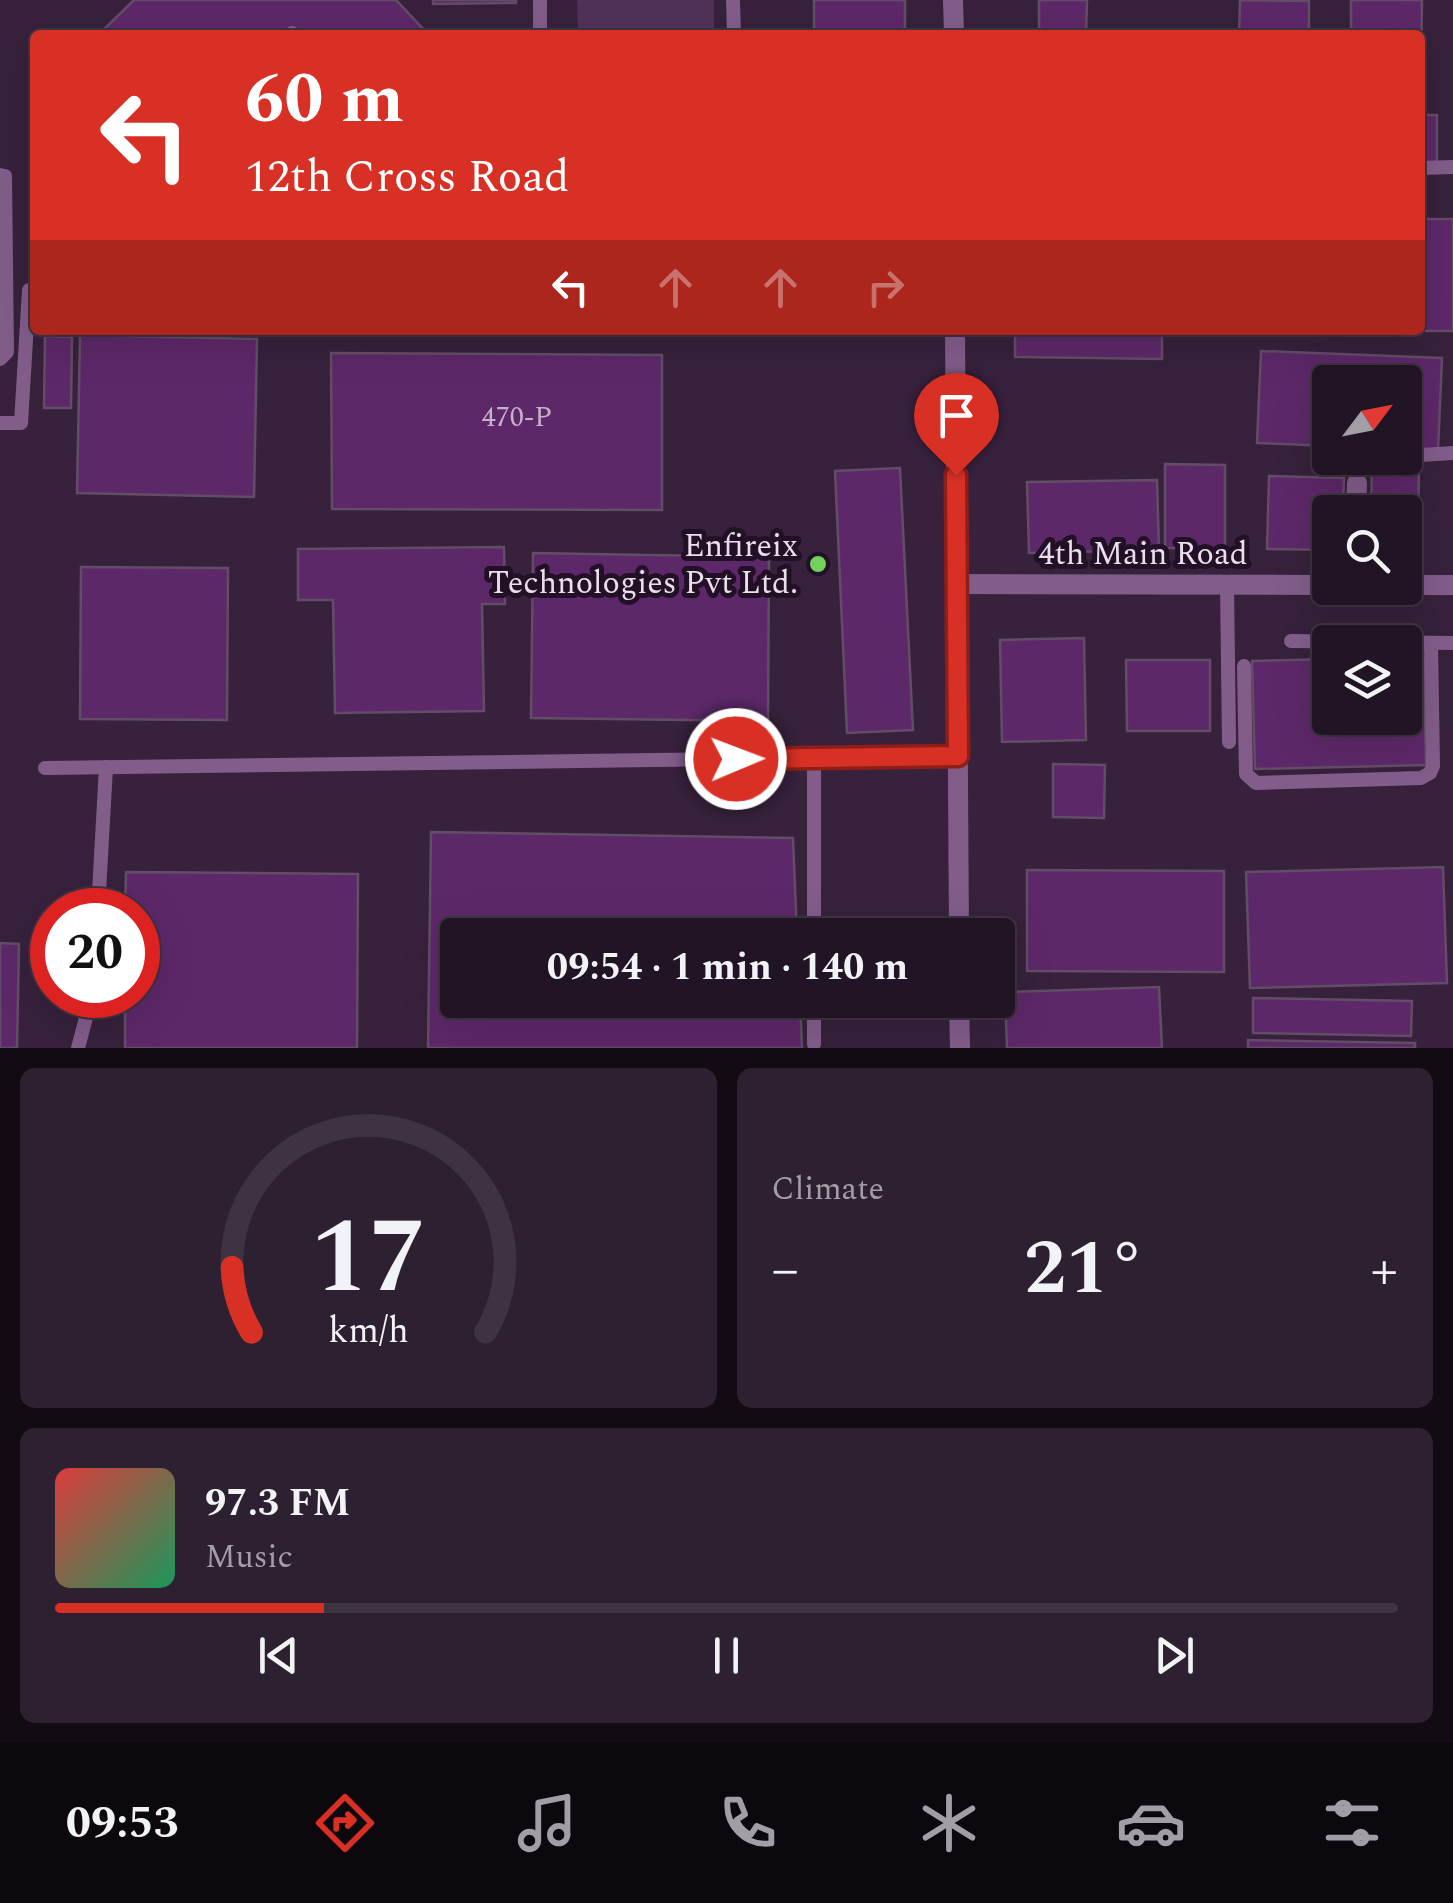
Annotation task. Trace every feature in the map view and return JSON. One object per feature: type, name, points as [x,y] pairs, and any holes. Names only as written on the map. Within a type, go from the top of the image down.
[{"type":"street","points":[[954,0],[954,30]]},
{"type":"street","points":[[955,335],[959,918]]},
{"type":"street","points":[[1357,495],[1358,482]]},
{"type":"street","name":"4th Main Road","points":[[956,584],[1312,584]]},
{"type":"street","points":[[1422,585],[1453,585]]},
{"type":"street","points":[[959,1018],[960,1048]]},
{"type":"lane","points":[[540,0],[540,30]]},
{"type":"lane","points":[[733,0],[734,30]]},
{"type":"lane","points":[[1425,168],[1453,167]]},
{"type":"lane","points":[[0,175],[5,176],[7,352],[0,359]]},
{"type":"lane","points":[[0,423],[22,423],[30,290]]},
{"type":"lane","points":[[1422,455],[1453,453]]},
{"type":"lane","points":[[1228,584],[1229,742]]},
{"type":"lane","points":[[1291,641],[1453,643]]},
{"type":"lane","points":[[1244,666],[1246,774],[1250,780],[1256,783],[1421,778],[1433,766],[1431,642]]},
{"type":"lane","points":[[45,768],[958,756]]},
{"type":"lane","points":[[814,758],[814,918]]},
{"type":"lane","points":[[99,888],[106,767]]},
{"type":"lane","points":[[78,1048],[86,1018]]},
{"type":"lane","points":[[814,1018],[814,1044]]},
{"type":"shaded area","points":[[0,0],[1453,0],[1453,1048],[0,1048]]},
{"type":"shaded area","points":[[577,0],[714,0],[714,30],[578,30]]},
{"type":"building","points":[[134,0],[396,0],[424,30],[103,30]]},
{"type":"building","points":[[433,0],[516,0],[516,3],[433,4]]},
{"type":"building","points":[[814,0],[905,0],[905,30],[814,30]]},
{"type":"building","points":[[1039,0],[1087,0],[1086,30],[1039,30]]},
{"type":"building","points":[[1240,0],[1309,1],[1309,30],[1239,30]]},
{"type":"building","points":[[1351,0],[1422,0],[1422,30],[1351,30]]},
{"type":"building","points":[[1425,115],[1437,115],[1437,163],[1425,163]]},
{"type":"building","points":[[1425,219],[1453,219],[1453,331],[1425,331]]},
{"type":"building","points":[[80,335],[257,339],[254,497],[77,493]]},
{"type":"building","points":[[1015,335],[1162,335],[1162,359],[1015,357]]},
{"type":"building","points":[[45,336],[72,337],[71,408],[44,408]]},
{"type":"building","points":[[1261,351],[1442,358],[1438,450],[1422,450],[1422,365],[1312,365],[1312,445],[1257,443]]},
{"type":"building","points":[[331,353],[662,355],[662,510],[332,509]]},
{"type":"building","points":[[1165,464],[1225,465],[1225,549],[1165,548]]},
{"type":"building","points":[[900,468],[913,730],[847,733],[835,471]]},
{"type":"building","points":[[1372,475],[1419,475],[1419,495],[1371,495]]},
{"type":"building","points":[[1269,476],[1344,478],[1344,495],[1312,495],[1312,550],[1267,549]]},
{"type":"building","points":[[1157,480],[1159,550],[1029,553],[1027,482]]},
{"type":"building","points":[[504,547],[505,604],[482,604],[484,711],[335,713],[333,600],[298,600],[298,549]]},
{"type":"building","points":[[533,553],[769,557],[768,721],[531,718]]},
{"type":"building","points":[[81,567],[228,568],[227,720],[80,719]]},
{"type":"building","points":[[1084,638],[1086,740],[1002,742],[1000,640]]},
{"type":"building","points":[[1422,657],[1426,765],[1255,769],[1252,661],[1312,659],[1312,735],[1422,735]]},
{"type":"building","points":[[1126,660],[1210,660],[1210,731],[1127,731]]},
{"type":"building","points":[[1053,764],[1105,765],[1104,818],[1053,817]]},
{"type":"building","points":[[431,832],[793,838],[796,918],[440,918],[440,1018],[801,1018],[802,1048],[428,1048]]},
{"type":"building","points":[[1443,867],[1447,983],[1250,988],[1246,872]]},
{"type":"building","points":[[1027,870],[1224,871],[1224,972],[1027,971]]},
{"type":"building","points":[[126,872],[358,874],[357,1048],[125,1048],[125,1018],[160,1018],[160,888],[126,888]]},
{"type":"building","points":[[0,943],[19,944],[17,1048],[0,1048]]},
{"type":"building","points":[[1159,987],[1162,1048],[1007,1048],[1006,1018],[1015,1018],[1015,992]]},
{"type":"building","points":[[1253,998],[1412,1001],[1411,1036],[1253,1033]]},
{"type":"building","points":[[1248,1040],[1415,1043],[1415,1048],[1248,1048]]},
{"type":"place","name":"Enfireix Technologies Pvt Ltd.","points":[[818,564]]},
{"type":"route","points":[[736,759],[958,756],[956,475]]}]
